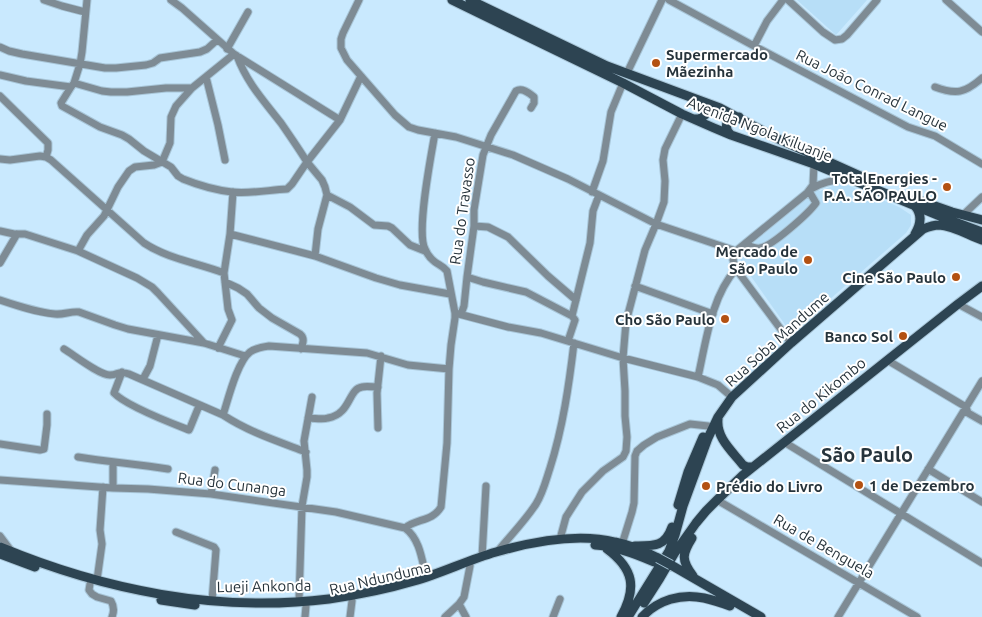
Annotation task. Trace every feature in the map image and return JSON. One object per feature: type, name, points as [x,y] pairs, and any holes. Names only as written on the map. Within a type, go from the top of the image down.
[{"type":"main road","name":"Avenida Ngola Kiluanje","points":[[452,0],[623,83],[682,114],[731,135],[814,164],[982,232]]},
{"type":"main road","name":"Avenida Ngola Kiluanje","points":[[470,0],[626,74],[720,108],[845,170],[921,202],[982,220]]},
{"type":"main road","points":[[695,119],[704,117],[707,111],[706,105],[701,101]]},
{"type":"main road","points":[[731,135],[727,130],[726,124],[733,117],[739,117]]},
{"type":"main road","points":[[911,239],[920,221],[919,211],[912,205]]},
{"type":"main road","name":"Rua Soba Mandume","points":[[628,617],[668,551],[680,520],[705,439],[732,397],[791,343],[923,229],[939,225],[982,240]]},
{"type":"main road","name":"Rua do Kikombo","points":[[635,617],[674,554],[706,510],[784,442],[982,286]]},
{"type":"main road","points":[[624,545],[654,546],[667,538],[671,530],[684,482],[705,439],[708,426],[717,412],[726,405]]},
{"type":"main road","points":[[718,417],[717,425],[721,438],[743,465],[754,467]]},
{"type":"main road","points":[[705,439],[718,438],[742,469],[741,478]]},
{"type":"main road","points":[[694,578],[684,563],[684,552],[717,500]]},
{"type":"main road","name":"Lueji Ankonda","points":[[0,547],[93,582],[212,601],[303,604],[385,588],[426,577],[497,552],[540,542],[583,538],[604,543]]},
{"type":"main road","points":[[604,543],[624,564],[630,576],[631,586],[628,605],[620,617]]},
{"type":"main road","name":"Rua Ndunduma","points":[[604,543],[632,554],[656,560]]},
{"type":"main road","name":"Rua Ndunduma","points":[[0,554],[20,562],[140,596],[202,606],[250,608],[352,601],[414,586],[516,552],[555,545],[604,543],[624,545],[656,560],[694,578],[761,617]]},
{"type":"main road","name":"Rua Ndunduma","points":[[670,567],[750,617]]},
{"type":"main road","points":[[642,617],[657,604],[681,596],[703,598],[730,606]]},
{"type":"street","points":[[44,0],[85,12]]},
{"type":"street","points":[[87,0],[80,64],[72,85],[61,103],[62,106],[100,127],[129,138],[144,152],[171,166],[178,176],[183,179],[220,190],[244,192],[286,188],[292,184],[340,120],[361,76]]},
{"type":"street","points":[[171,0],[226,49],[340,120]]},
{"type":"street","points":[[359,0],[343,33],[341,48],[347,60],[401,122],[418,130],[456,137],[513,155],[547,169],[656,224],[736,251]]},
{"type":"street","points":[[626,74],[662,0]]},
{"type":"street","name":"Rua João Conrad Langue","points":[[669,0],[908,127],[935,136],[982,164]]},
{"type":"street","points":[[754,46],[768,20],[783,0]]},
{"type":"street","points":[[788,0],[823,32],[835,40],[842,39],[847,35],[877,0]]},
{"type":"street","points":[[946,0],[982,32]]},
{"type":"street","points":[[226,49],[248,12]]},
{"type":"street","points":[[0,47],[22,54],[116,68],[146,65],[160,58],[203,51],[216,40]]},
{"type":"street","points":[[78,251],[84,240],[100,222],[118,187],[129,171],[135,167],[162,162],[170,143],[170,117],[176,106],[192,88],[235,55]]},
{"type":"street","points":[[235,55],[250,83],[326,187],[327,195],[318,229],[315,256]]},
{"type":"street","points":[[0,75],[26,81],[72,85],[111,92],[192,88]]},
{"type":"street","points":[[206,78],[225,160]]},
{"type":"street","points":[[935,87],[947,92],[964,90],[972,87],[982,78]]},
{"type":"street","points":[[572,316],[590,243],[595,193],[603,161],[611,112],[623,83]]},
{"type":"street","name":"Rua do Travasso","points":[[405,528],[434,516],[441,508],[447,443],[448,369],[458,313],[464,301],[474,226],[474,210],[486,145],[516,91],[522,90],[534,97],[534,103],[531,108]]},
{"type":"street","points":[[0,96],[48,143],[46,157]]},
{"type":"street","points":[[560,539],[566,517],[582,492],[603,471],[625,454],[627,437],[623,358],[626,322],[645,250],[664,202],[663,156],[682,114]]},
{"type":"street","points":[[435,133],[421,229],[423,246],[433,260],[446,269],[450,294],[458,313],[508,327],[541,333],[623,358],[698,377],[718,385],[732,397]]},
{"type":"street","points":[[0,159],[10,160],[34,156],[46,157],[56,163],[85,191],[153,249],[224,273]]},
{"type":"street","points":[[745,244],[756,248],[764,247],[813,208],[816,203],[810,190],[814,164]]},
{"type":"street","points":[[791,343],[736,269],[733,260],[736,251],[820,183],[846,180],[856,181]]},
{"type":"street","points":[[218,348],[232,320],[228,309],[224,273],[230,234],[233,192]]},
{"type":"street","points":[[327,195],[350,207],[374,225],[392,228],[410,245],[425,251]]},
{"type":"street","points":[[964,215],[982,197]]},
{"type":"street","points":[[474,226],[488,227],[508,237],[537,266],[576,300]]},
{"type":"street","points":[[0,231],[25,234],[78,251],[121,270],[152,288],[204,343]]},
{"type":"street","points":[[0,263],[17,234]]},
{"type":"street","points":[[230,234],[315,256],[400,285],[450,294]]},
{"type":"street","points":[[698,377],[713,314],[721,291],[736,269]]},
{"type":"street","points":[[468,277],[526,292],[575,318],[567,395],[559,439],[544,486],[528,516],[497,552]]},
{"type":"street","points":[[225,282],[242,291],[272,318],[303,336],[302,349]]},
{"type":"street","points":[[635,286],[713,314]]},
{"type":"street","points":[[0,300],[16,306],[57,314],[75,311],[115,326],[204,343],[246,356]]},
{"type":"street","points":[[958,304],[982,317]]},
{"type":"street","points":[[143,380],[150,366],[158,335]]},
{"type":"street","points":[[223,415],[235,378],[246,356],[256,348],[269,346],[367,353],[408,365],[448,369]]},
{"type":"street","points":[[64,349],[86,364],[108,375],[122,372],[143,380],[223,415],[237,425],[306,452]]},
{"type":"street","points":[[378,428],[378,388],[381,356]]},
{"type":"street","points":[[887,360],[966,407],[968,413],[982,422]]},
{"type":"street","points":[[122,372],[114,393],[152,414],[189,430],[199,406]]},
{"type":"street","points":[[838,617],[982,380]]},
{"type":"street","points":[[308,418],[326,419],[334,416],[343,410],[357,389],[362,387],[378,388]]},
{"type":"street","points":[[304,617],[302,506],[307,477],[307,460],[304,441],[312,398]]},
{"type":"street","points":[[0,444],[44,449],[47,414]]},
{"type":"street","points":[[624,545],[634,502],[635,456],[637,451],[657,437],[690,424],[708,426]]},
{"type":"street","points":[[784,442],[982,563]]},
{"type":"street","points":[[625,454],[635,456]]},
{"type":"street","points":[[78,457],[168,470]]},
{"type":"street","points":[[113,462],[113,488]]},
{"type":"street","points":[[928,469],[982,502]]},
{"type":"street","points":[[212,494],[215,470]]},
{"type":"street","name":"Rua do Cunanga","points":[[0,480],[113,488],[148,488],[212,494],[302,506],[405,528]]},
{"type":"street","points":[[482,557],[486,486]]},
{"type":"street","points":[[103,487],[100,530],[102,544],[93,582],[89,590],[92,594],[111,601],[113,605],[112,617]]},
{"type":"street","name":"Rua de Benguela","points":[[717,500],[917,617]]},
{"type":"street","points":[[405,528],[416,539],[426,577]]},
{"type":"street","points":[[176,532],[214,546],[216,550],[212,601]]},
{"type":"street","points":[[0,536],[12,552]]},
{"type":"street","points":[[445,617],[464,597],[470,566]]},
{"type":"street","points":[[552,617],[560,599]]},
{"type":"street","points":[[350,617],[352,601]]},
{"type":"street","points":[[459,604],[466,617]]},
{"type":"shaded area","points":[[797,0],[867,0],[836,35]]},
{"type":"shaded area","name":"Mercado de São Paulo","points":[[845,184],[899,207],[911,215],[911,225],[906,233],[791,333],[743,265],[739,256],[745,247],[814,188],[820,191],[835,185]]},
{"type":"place","name":"Supermercado Mãezinha","points":[[656,63]]},
{"type":"place","name":"TotalEnergies - P.A. SÃO PAULO","points":[[947,187]]},
{"type":"place","name":"Mercado de São Paulo","points":[[808,260]]},
{"type":"place","name":"Cine São Paulo","points":[[956,277]]},
{"type":"place","name":"Cho São Paulo","points":[[725,319]]},
{"type":"place","name":"Banco Sol","points":[[903,336]]},
{"type":"place","name":"1 de Dezembro","points":[[859,485]]},
{"type":"place","name":"Prédio do Livro","points":[[706,486]]},
{"type":"district","name":"São Paulo","points":[[867,454]]}]
